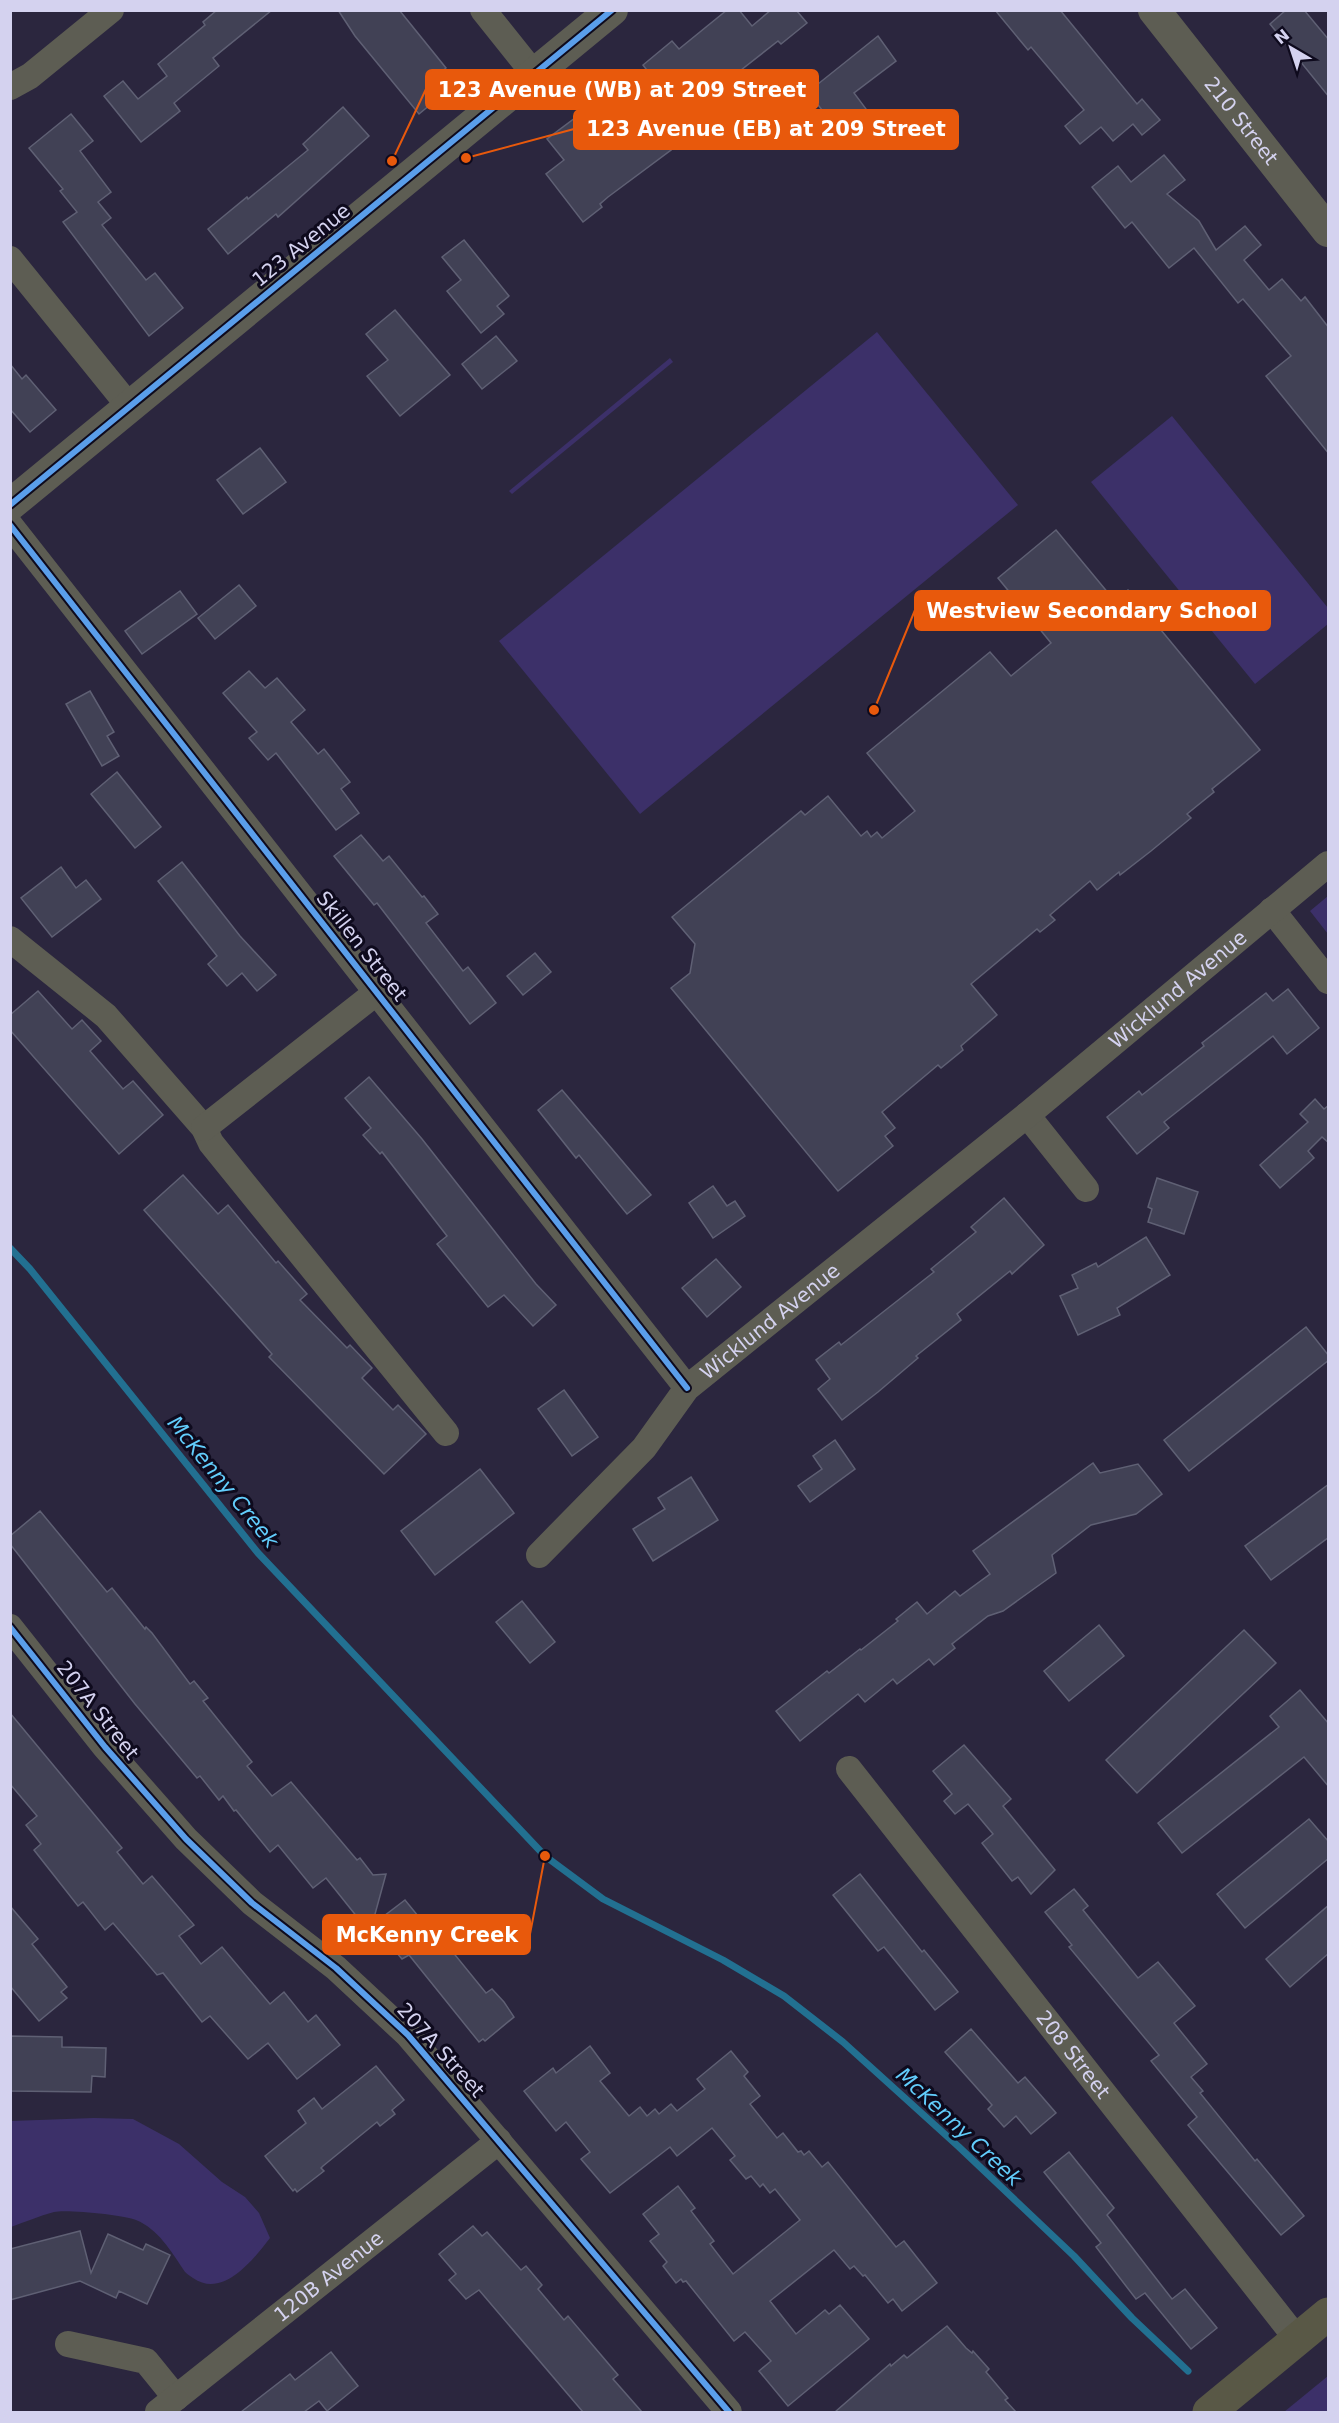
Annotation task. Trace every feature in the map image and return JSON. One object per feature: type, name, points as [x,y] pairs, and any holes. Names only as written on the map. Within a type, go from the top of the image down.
[{"type":"main road","points":[[1209,2412],[1329,2314]]},
{"type":"street","points":[[10,87],[30,76],[111,10]]},
{"type":"street","points":[[483,10],[535,75]]},
{"type":"street","name":"123 Avenue","points":[[10,505],[612,10]]},
{"type":"street","name":"210 Street","points":[[1154,10],[1329,231]]},
{"type":"street","points":[[10,259],[129,406]]},
{"type":"street","name":"Skillen Street","points":[[10,525],[687,1388]]},
{"type":"street","name":"Wicklund Avenue","points":[[539,1555],[644,1448],[687,1388],[1027,1115],[1329,864]]},
{"type":"street","points":[[1272,910],[1329,981]]},
{"type":"street","points":[[10,939],[106,1016],[204,1128],[211,1143],[446,1433]]},
{"type":"street","points":[[204,1128],[377,992]]},
{"type":"street","points":[[1027,1115],[1086,1189]]},
{"type":"street","name":"207A Street","points":[[10,1627],[105,1747],[149,1800],[186,1839],[252,1903],[336,1968],[377,2004],[429,2058],[729,2412]]},
{"type":"street","name":"208 Street","points":[[849,1769],[1297,2340]]},
{"type":"street","name":"120B Avenue","points":[[167,2405],[499,2141]]},
{"type":"street","points":[[68,2344],[146,2361],[167,2405]]},
{"type":"shaded area","points":[[877,332],[1018,505],[640,814],[499,641]]},
{"type":"shaded area","points":[[670,358],[673,362],[512,494],[509,491]]},
{"type":"shaded area","points":[[1172,416],[1328,608],[1328,624],[1255,684],[1091,482]]},
{"type":"shaded area","points":[[1328,896],[1328,934],[1310,911]]},
{"type":"shaded area","points":[[133,2119],[179,2144],[222,2182],[245,2197],[259,2213],[270,2238],[246,2266],[226,2280],[215,2284],[204,2283],[187,2274],[169,2248],[151,2229],[130,2218],[60,2211],[11,2227],[11,2121]]},
{"type":"shaded area","points":[[1328,2376],[1328,2412],[1284,2412]]},
{"type":"building","points":[[217,10],[272,10],[213,58],[219,66],[174,103],[180,111],[141,142],[104,96],[123,81],[138,99],[167,76],[158,64],[205,25],[203,22]]},
{"type":"building","points":[[338,10],[400,11],[446,68],[436,76],[448,90],[419,114],[355,36]]},
{"type":"building","points":[[727,10],[739,10],[752,26],[771,10],[796,10],[807,23],[781,44],[778,41],[727,81],[720,73],[652,127],[671,150],[608,197],[600,204],[602,207],[583,222],[546,174],[564,160],[547,139],[599,100],[614,119],[648,91],[644,86],[653,78],[643,65],[672,41],[679,49]]},
{"type":"building","points":[[995,10],[1060,10],[1137,104],[1142,99],[1160,120],[1142,135],[1133,124],[1113,141],[1101,127],[1080,144],[1065,126],[1084,110],[1031,47],[1028,50]]},
{"type":"building","points":[[1286,10],[1304,10],[1329,40],[1329,97],[1270,24]]},
{"type":"building","points":[[878,36],[896,61],[854,93],[875,121],[847,142],[808,92]]},
{"type":"building","points":[[343,107],[369,136],[278,217],[276,214],[228,254],[208,229],[308,150],[303,144]]},
{"type":"building","points":[[71,114],[93,141],[80,151],[111,192],[98,202],[111,218],[102,225],[146,280],[155,273],[183,308],[149,336],[63,222],[77,212],[60,191],[63,189],[29,148]]},
{"type":"building","points":[[1164,155],[1185,180],[1167,194],[1199,221],[1216,250],[1245,226],[1261,245],[1244,260],[1269,290],[1282,279],[1301,301],[1305,297],[1329,328],[1329,454],[1266,376],[1291,356],[1243,299],[1238,303],[1194,248],[1169,268],[1132,222],[1125,228],[1092,187],[1118,166],[1131,182]]},
{"type":"building","points":[[464,240],[509,296],[497,306],[504,314],[481,333],[447,291],[461,280],[442,257]]},
{"type":"building","points":[[395,310],[450,375],[400,416],[367,376],[388,360],[366,334]]},
{"type":"building","points":[[496,336],[517,361],[482,389],[462,364]]},
{"type":"building","points":[[10,364],[22,379],[26,375],[56,410],[30,432],[10,409]]},
{"type":"building","points":[[260,448],[286,482],[243,514],[217,480]]},
{"type":"building","points":[[1056,530],[1114,600],[1128,590],[1260,750],[1212,789],[1214,792],[1187,814],[1191,818],[1151,851],[1097,890],[1090,881],[1050,915],[1055,920],[1040,932],[1037,929],[971,984],[997,1015],[961,1046],[963,1050],[941,1068],[938,1065],[882,1112],[895,1128],[885,1136],[893,1146],[838,1191],[671,988],[690,973],[695,944],[672,917],[801,811],[805,815],[828,796],[861,836],[867,831],[871,837],[877,832],[882,838],[915,811],[867,753],[990,652],[1011,676],[1051,643],[998,578]]},
{"type":"building","points":[[239,585],[256,606],[215,639],[198,618]]},
{"type":"building","points":[[180,591],[197,614],[142,654],[125,631]]},
{"type":"building","points":[[249,671],[265,688],[277,678],[305,710],[291,722],[318,754],[324,749],[350,782],[341,789],[359,813],[336,830],[276,753],[268,760],[249,738],[257,732],[223,693]]},
{"type":"building","points":[[90,691],[114,732],[107,736],[119,756],[102,766],[66,704]]},
{"type":"building","points":[[117,772],[161,827],[135,848],[91,794]]},
{"type":"building","points":[[361,835],[383,861],[389,856],[422,897],[424,896],[438,914],[426,923],[463,971],[468,967],[496,1003],[470,1024],[377,903],[374,905],[334,856]]},
{"type":"building","points":[[182,862],[240,936],[276,975],[257,991],[242,973],[227,986],[208,964],[217,956],[158,881]]},
{"type":"building","points":[[61,867],[76,888],[86,880],[101,899],[52,937],[21,898]]},
{"type":"building","points":[[535,953],[551,972],[523,995],[507,976]]},
{"type":"building","points":[[1288,989],[1319,1028],[1287,1054],[1273,1036],[1164,1122],[1169,1128],[1137,1154],[1107,1117],[1139,1091],[1142,1095],[1204,1046],[1202,1043],[1266,993],[1273,1001]]},
{"type":"building","points":[[38,991],[72,1029],[82,1020],[101,1041],[90,1051],[123,1089],[133,1081],[163,1115],[119,1154],[10,1030],[10,1015]]},
{"type":"building","points":[[369,1077],[422,1139],[536,1284],[556,1305],[533,1326],[504,1295],[488,1307],[437,1244],[447,1236],[382,1152],[380,1154],[363,1135],[371,1128],[345,1098]]},
{"type":"building","points":[[562,1090],[651,1195],[627,1214],[579,1155],[576,1158],[538,1110]]},
{"type":"building","points":[[1315,1099],[1324,1109],[1329,1105],[1329,1143],[1322,1137],[1308,1151],[1314,1158],[1280,1188],[1260,1165],[1308,1122],[1300,1114]]},
{"type":"building","points":[[183,1175],[218,1214],[228,1205],[276,1263],[278,1261],[307,1294],[300,1300],[347,1348],[350,1345],[372,1368],[362,1378],[393,1410],[398,1405],[426,1434],[384,1474],[269,1357],[272,1354],[144,1210]]},
{"type":"building","points":[[1157,1178],[1198,1192],[1184,1234],[1148,1222],[1152,1209],[1148,1207]]},
{"type":"building","points":[[713,1186],[727,1206],[735,1201],[745,1216],[713,1238],[689,1203]]},
{"type":"building","points":[[1004,1198],[1044,1245],[1012,1274],[1010,1271],[957,1314],[961,1320],[842,1420],[818,1389],[830,1379],[816,1360],[839,1342],[841,1345],[934,1272],[931,1269],[976,1232],[971,1227]]},
{"type":"building","points":[[1146,1237],[1170,1275],[1117,1308],[1120,1315],[1078,1335],[1060,1296],[1078,1288],[1072,1275],[1096,1263],[1098,1267]]},
{"type":"building","points":[[716,1259],[741,1287],[707,1317],[682,1288]]},
{"type":"building","points":[[1306,1327],[1329,1356],[1329,1360],[1189,1471],[1164,1440]]},
{"type":"building","points":[[564,1390],[598,1437],[572,1456],[538,1409]]},
{"type":"building","points":[[835,1440],[855,1469],[810,1502],[798,1486],[822,1469],[813,1456]]},
{"type":"building","points":[[1093,1463],[1100,1473],[1138,1464],[1162,1494],[1136,1514],[1091,1525],[1052,1555],[1056,1573],[1003,1611],[988,1616],[952,1644],[955,1648],[934,1665],[929,1659],[897,1684],[893,1679],[865,1702],[858,1694],[800,1741],[776,1711],[827,1671],[829,1673],[861,1650],[898,1621],[896,1619],[917,1602],[927,1614],[955,1591],[960,1596],[990,1574],[973,1551]]},
{"type":"building","points":[[480,1469],[514,1513],[435,1575],[401,1531]]},
{"type":"building","points":[[691,1477],[718,1520],[653,1561],[633,1529],[665,1509],[658,1498]]},
{"type":"building","points":[[1329,1484],[1329,1537],[1271,1580],[1245,1546]]},
{"type":"building","points":[[40,1511],[107,1592],[112,1588],[145,1629],[146,1627],[152,1633],[190,1684],[194,1681],[208,1698],[203,1701],[252,1762],[247,1766],[272,1796],[291,1782],[357,1860],[360,1858],[373,1875],[386,1874],[372,1925],[405,1900],[440,1943],[443,1940],[486,1993],[492,1989],[514,2017],[485,2041],[483,2039],[479,2042],[409,1955],[402,1959],[391,1946],[389,1948],[363,1916],[358,1918],[326,1878],[313,1888],[278,1845],[270,1852],[223,1796],[219,1800],[200,1776],[197,1778],[135,1704],[10,1544],[10,1536]]},
{"type":"building","points":[[522,1601],[555,1642],[530,1663],[496,1622]]},
{"type":"building","points":[[1099,1625],[1124,1656],[1069,1701],[1044,1671]]},
{"type":"building","points":[[1244,1630],[1276,1663],[1137,1793],[1106,1760]]},
{"type":"building","points":[[1300,1690],[1329,1724],[1329,1787],[1304,1757],[1182,1853],[1158,1823],[1279,1727],[1270,1716]]},
{"type":"building","points":[[10,1713],[122,1848],[117,1852],[143,1884],[152,1876],[194,1925],[179,1936],[201,1964],[222,1947],[270,2004],[284,1992],[308,2022],[316,2015],[340,2045],[297,2079],[268,2043],[248,2059],[210,2016],[202,2022],[163,1973],[157,1975],[113,1923],[105,1930],[83,1902],[78,1906],[34,1850],[41,1844],[26,1825],[37,1816],[10,1784]]},
{"type":"building","points":[[964,1745],[1011,1799],[1003,1806],[1055,1870],[1031,1894],[1018,1877],[1012,1881],[982,1843],[993,1834],[968,1804],[955,1814],[944,1801],[952,1794],[933,1771]]},
{"type":"building","points":[[1309,1819],[1329,1842],[1329,1858],[1245,1928],[1217,1894]]},
{"type":"building","points":[[860,1874],[922,1952],[924,1950],[958,1992],[935,2010],[884,1947],[878,1951],[833,1895]]},
{"type":"building","points":[[1074,1889],[1088,1906],[1083,1910],[1138,1978],[1158,1962],[1195,2006],[1174,2023],[1207,2064],[1191,2077],[1203,2091],[1200,2093],[1255,2161],[1257,2159],[1304,2216],[1281,2235],[1188,2125],[1197,2117],[1151,2061],[1159,2055],[1069,1947],[1072,1945],[1045,1912]]},
{"type":"building","points":[[1329,1905],[1329,1953],[1290,1987],[1266,1959]]},
{"type":"building","points":[[10,1906],[38,1939],[32,1944],[67,1987],[61,1992],[67,1998],[39,2021],[10,1986]]},
{"type":"building","points":[[971,2029],[1018,2083],[1025,2077],[1056,2113],[1031,2134],[1016,2116],[1004,2127],[988,2109],[992,2105],[945,2052]]},
{"type":"building","points":[[10,2036],[62,2037],[62,2047],[106,2048],[105,2077],[92,2076],[91,2092],[10,2091]]},
{"type":"building","points":[[590,2046],[610,2073],[600,2081],[629,2116],[640,2107],[647,2116],[655,2109],[659,2114],[671,2104],[677,2111],[705,2089],[697,2079],[731,2051],[748,2072],[744,2076],[760,2096],[750,2104],[777,2138],[783,2133],[798,2152],[801,2151],[804,2155],[809,2151],[822,2167],[828,2162],[896,2247],[904,2241],[937,2283],[902,2311],[893,2299],[888,2303],[865,2275],[863,2276],[854,2266],[850,2269],[834,2250],[770,2301],[796,2334],[825,2310],[829,2314],[840,2305],[869,2339],[788,2406],[759,2371],[771,2361],[745,2332],[734,2341],[686,2281],[683,2282],[681,2279],[676,2283],[663,2266],[667,2262],[650,2241],[659,2234],[643,2214],[678,2186],[695,2208],[691,2211],[714,2241],[710,2244],[733,2274],[800,2220],[775,2189],[770,2193],[763,2184],[760,2187],[751,2176],[746,2179],[730,2160],[735,2156],[712,2128],[677,2156],[670,2147],[610,2193],[581,2159],[590,2152],[566,2122],[556,2131],[524,2091],[553,2068],[556,2073]]},
{"type":"building","points":[[376,2066],[404,2100],[392,2110],[395,2114],[380,2126],[377,2122],[323,2166],[321,2168],[324,2171],[297,2192],[295,2189],[293,2191],[265,2156],[306,2123],[298,2111],[314,2098],[322,2109]]},
{"type":"building","points":[[1069,2152],[1114,2208],[1107,2215],[1172,2299],[1185,2289],[1217,2328],[1191,2349],[1145,2293],[1136,2299],[1096,2247],[1101,2243],[1044,2172]]},
{"type":"building","points":[[473,2226],[482,2236],[487,2232],[521,2270],[526,2266],[542,2285],[538,2289],[564,2320],[568,2316],[618,2375],[613,2379],[642,2412],[583,2412],[479,2290],[466,2299],[449,2280],[456,2274],[439,2254]]},
{"type":"building","points":[[80,2231],[91,2273],[108,2234],[143,2250],[146,2244],[170,2255],[147,2304],[119,2291],[116,2298],[80,2281],[10,2300],[10,2249]]},
{"type":"building","points":[[947,2326],[989,2369],[986,2372],[1008,2398],[1005,2400],[1016,2412],[835,2412],[890,2364],[891,2366],[904,2355],[907,2358]]},
{"type":"building","points":[[331,2352],[358,2386],[327,2411],[319,2401],[304,2412],[241,2412],[290,2374],[295,2380]]},
{"type":"waterway","name":"McKenny Creek","points":[[10,1248],[30,1269],[258,1553],[545,1856],[603,1899],[723,1960],[784,1996],[843,2042],[959,2147],[1074,2256],[1132,2318],[1188,2371]]},
{"type":"cycle path","points":[[10,505],[612,10]]},
{"type":"cycle path","points":[[10,525],[687,1388]]},
{"type":"cycle path","points":[[10,1627],[105,1747],[186,1839],[252,1903],[336,1968],[408,2035],[729,2412]]},
{"type":"place","name":"123 Avenue (EB) at 209 Street","points":[[466,158]]},
{"type":"place","name":"123 Avenue (WB) at 209 Street","points":[[392,161]]},
{"type":"place","name":"Westview Secondary School","points":[[874,710]]},
{"type":"place","name":"McKenny Creek","points":[[545,1856]]}]
